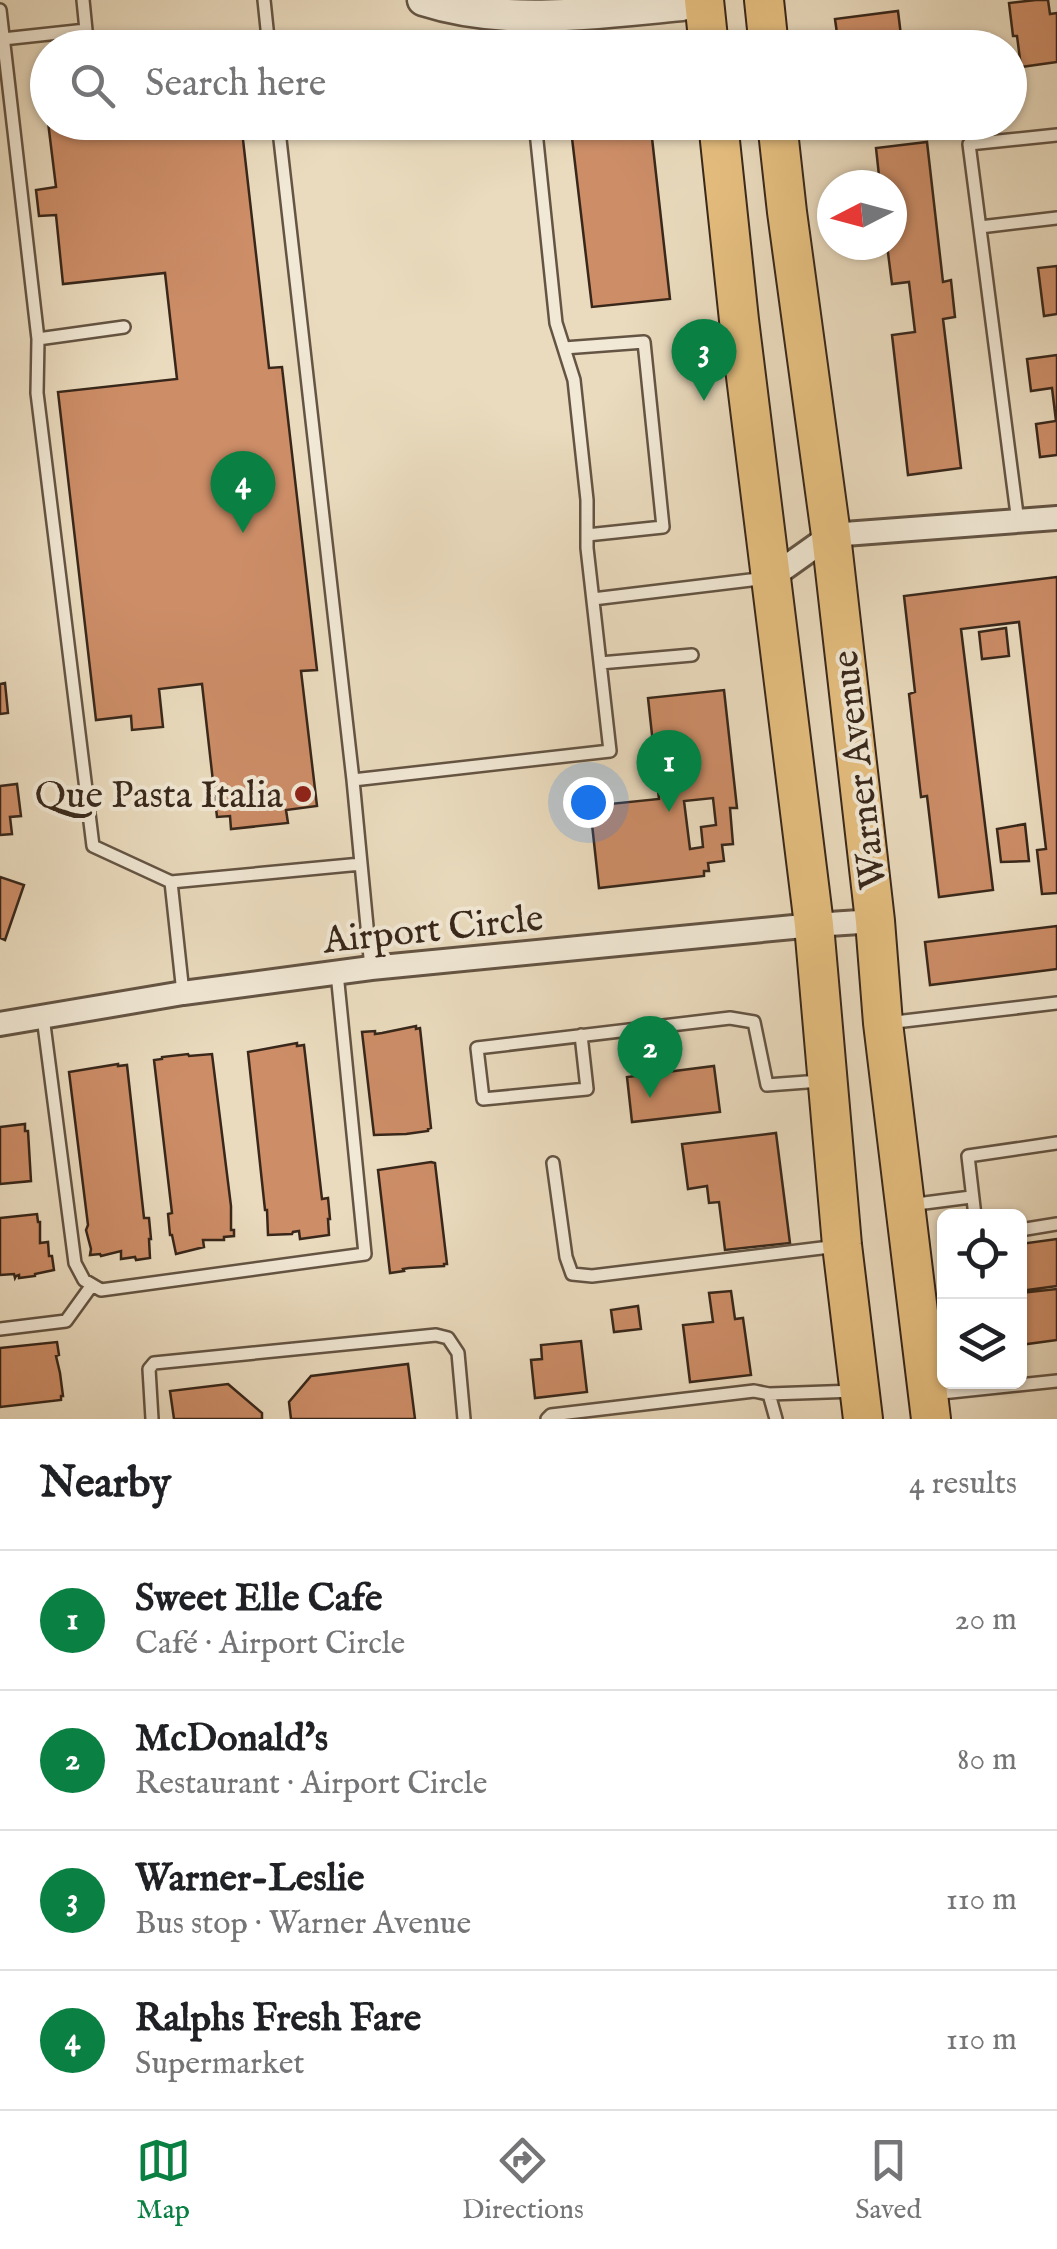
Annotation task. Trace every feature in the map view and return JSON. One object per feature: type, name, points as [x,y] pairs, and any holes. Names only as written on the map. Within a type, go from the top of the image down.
[{"type":"main road","points":[[704,0],[708,30]]},
{"type":"main road","points":[[764,0],[767,30]]},
{"type":"main road","name":"Warner Avenue","points":[[720,140],[814,924],[842,1245],[862,1405]]},
{"type":"main road","name":"Warner Avenue","points":[[779,140],[831,535],[929,1407]]},
{"type":"street","points":[[422,0],[474,12],[523,30]]},
{"type":"street","points":[[547,30],[682,5],[686,0]]},
{"type":"street","points":[[772,577],[831,535],[1057,518]]},
{"type":"street","name":"Airport Circle","points":[[0,1024],[183,993],[371,968],[875,921]]},
{"type":"lane","points":[[83,0],[86,30]]},
{"type":"lane","points":[[264,0],[267,30]]},
{"type":"lane","points":[[0,10],[38,338],[37,393],[92,846],[171,882],[361,864]]},
{"type":"lane","points":[[3,38],[30,35]]},
{"type":"lane","points":[[1027,138],[1057,135]]},
{"type":"lane","points":[[280,140],[371,968]]},
{"type":"lane","points":[[353,780],[610,751],[592,599],[587,500],[574,380],[556,323],[536,140]]},
{"type":"lane","points":[[1009,140],[970,144],[1018,522]]},
{"type":"lane","points":[[980,227],[1057,218]]},
{"type":"lane","points":[[38,338],[124,328]]},
{"type":"lane","points":[[564,348],[644,342],[663,527],[587,534]]},
{"type":"lane","points":[[592,599],[772,577]]},
{"type":"lane","points":[[600,664],[692,655]]},
{"type":"lane","points":[[171,882],[183,993]]},
{"type":"lane","points":[[43,1016],[75,1264],[84,1280],[101,1290],[365,1254],[337,973]]},
{"type":"lane","points":[[883,1023],[1057,1003]]},
{"type":"lane","points":[[582,1035],[587,1088],[483,1099],[477,1048],[582,1035],[730,1018],[754,1022],[767,1085],[829,1081]]},
{"type":"lane","points":[[974,1209],[968,1156],[1057,1143]]},
{"type":"lane","points":[[553,1164],[566,1257],[572,1274],[592,1276],[842,1245]]},
{"type":"lane","points":[[905,1205],[971,1197]]},
{"type":"lane","points":[[1027,1229],[1057,1224]]},
{"type":"lane","points":[[0,1330],[66,1321],[92,1285]]},
{"type":"lane","points":[[152,1419],[149,1369],[154,1363],[436,1335],[448,1338],[458,1353],[464,1419]]},
{"type":"lane","points":[[929,1407],[1057,1381]]},
{"type":"lane","points":[[547,1419],[551,1415],[754,1391],[862,1405]]},
{"type":"lane","points":[[769,1394],[776,1419]]},
{"type":"building","points":[[1048,0],[1050,14],[1057,13],[1057,62],[1027,66],[1027,30],[1012,30],[1009,3]]},
{"type":"building","points":[[898,11],[900,30],[837,30],[835,19]]},
{"type":"building","points":[[50,140],[243,140],[269,368],[282,367],[317,670],[301,671],[317,806],[286,810],[288,823],[231,829],[230,816],[217,817],[202,684],[159,689],[163,727],[132,730],[131,716],[96,720],[58,392],[177,379],[165,273],[63,284],[56,215],[39,216],[36,190],[56,187]]},
{"type":"building","points":[[572,140],[652,140],[670,299],[592,307]]},
{"type":"building","points":[[927,142],[943,282],[951,280],[955,317],[943,319],[961,468],[908,475],[892,335],[915,332],[909,282],[892,284],[889,260],[907,260],[907,170],[878,170],[876,148]]},
{"type":"building","points":[[1057,266],[1057,314],[1044,316],[1038,268]]},
{"type":"building","points":[[1057,355],[1057,455],[1040,457],[1036,424],[1056,421],[1052,388],[1031,391],[1027,359]]},
{"type":"building","points":[[1057,577],[1057,893],[1042,894],[1037,850],[1046,849],[1019,622],[961,629],[993,890],[939,897],[927,796],[921,797],[909,694],[915,692],[904,596]]},
{"type":"building","points":[[1006,628],[1009,656],[982,659],[979,632]]},
{"type":"building","points":[[5,683],[8,713],[0,714],[0,684]]},
{"type":"building","points":[[724,690],[737,808],[730,808],[733,844],[722,845],[724,861],[708,863],[709,871],[704,871],[704,876],[599,888],[590,806],[659,799],[648,698]],"holes":[[[713,798],[716,825],[701,827],[703,847],[690,849],[684,801]]]},
{"type":"building","points":[[17,784],[21,816],[10,817],[12,834],[0,835],[0,786]]},
{"type":"building","points":[[1025,824],[1029,861],[1001,862],[997,829]]},
{"type":"building","points":[[0,877],[24,885],[5,940],[0,938]]},
{"type":"building","points":[[1057,926],[1057,969],[930,985],[925,942]]},
{"type":"building","points":[[420,1028],[431,1128],[374,1135],[362,1032],[375,1034]]},
{"type":"building","points":[[304,1045],[322,1199],[328,1198],[330,1219],[329,1235],[300,1239],[299,1231],[268,1235],[248,1052]]},
{"type":"building","points":[[212,1054],[234,1236],[203,1240],[204,1247],[176,1254],[170,1235],[168,1214],[172,1213],[154,1060]]},
{"type":"building","points":[[127,1065],[144,1218],[149,1218],[151,1239],[150,1258],[136,1260],[121,1259],[121,1251],[90,1255],[69,1072]]},
{"type":"building","points":[[714,1066],[720,1112],[632,1122],[627,1077]]},
{"type":"building","points":[[25,1124],[31,1181],[0,1184],[0,1127]]},
{"type":"building","points":[[776,1133],[790,1243],[725,1250],[719,1202],[709,1203],[707,1186],[688,1189],[682,1144]]},
{"type":"building","points":[[435,1163],[447,1264],[390,1273],[378,1170]]},
{"type":"building","points":[[37,1214],[40,1243],[48,1242],[54,1270],[19,1278],[14,1274],[0,1275],[0,1218]]},
{"type":"building","points":[[1057,1239],[1057,1286],[1027,1290],[1027,1243]]},
{"type":"building","points":[[1057,1289],[1057,1340],[1027,1344],[1027,1292]]},
{"type":"building","points":[[731,1291],[735,1319],[743,1318],[751,1375],[690,1382],[683,1325],[713,1322],[709,1293]]},
{"type":"building","points":[[638,1306],[641,1329],[614,1332],[611,1310]]},
{"type":"building","points":[[581,1341],[587,1392],[535,1398],[531,1360],[542,1359],[541,1345]]},
{"type":"building","points":[[57,1342],[61,1400],[0,1407],[0,1348]]},
{"type":"building","points":[[408,1364],[415,1419],[291,1419],[289,1402],[311,1376]]},
{"type":"building","points":[[228,1384],[262,1413],[262,1419],[174,1419],[170,1391]]},
{"type":"place","name":"Warner-Leslie","points":[[704,401]]},
{"type":"place","name":"Ralphs Fresh Fare","points":[[243,533]]},
{"type":"place","name":"Que Pasta Italia","points":[[303,794]]},
{"type":"place","name":"Sweet Elle Cafe","points":[[669,812]]},
{"type":"place","name":"McDonald's","points":[[650,1098]]}]
